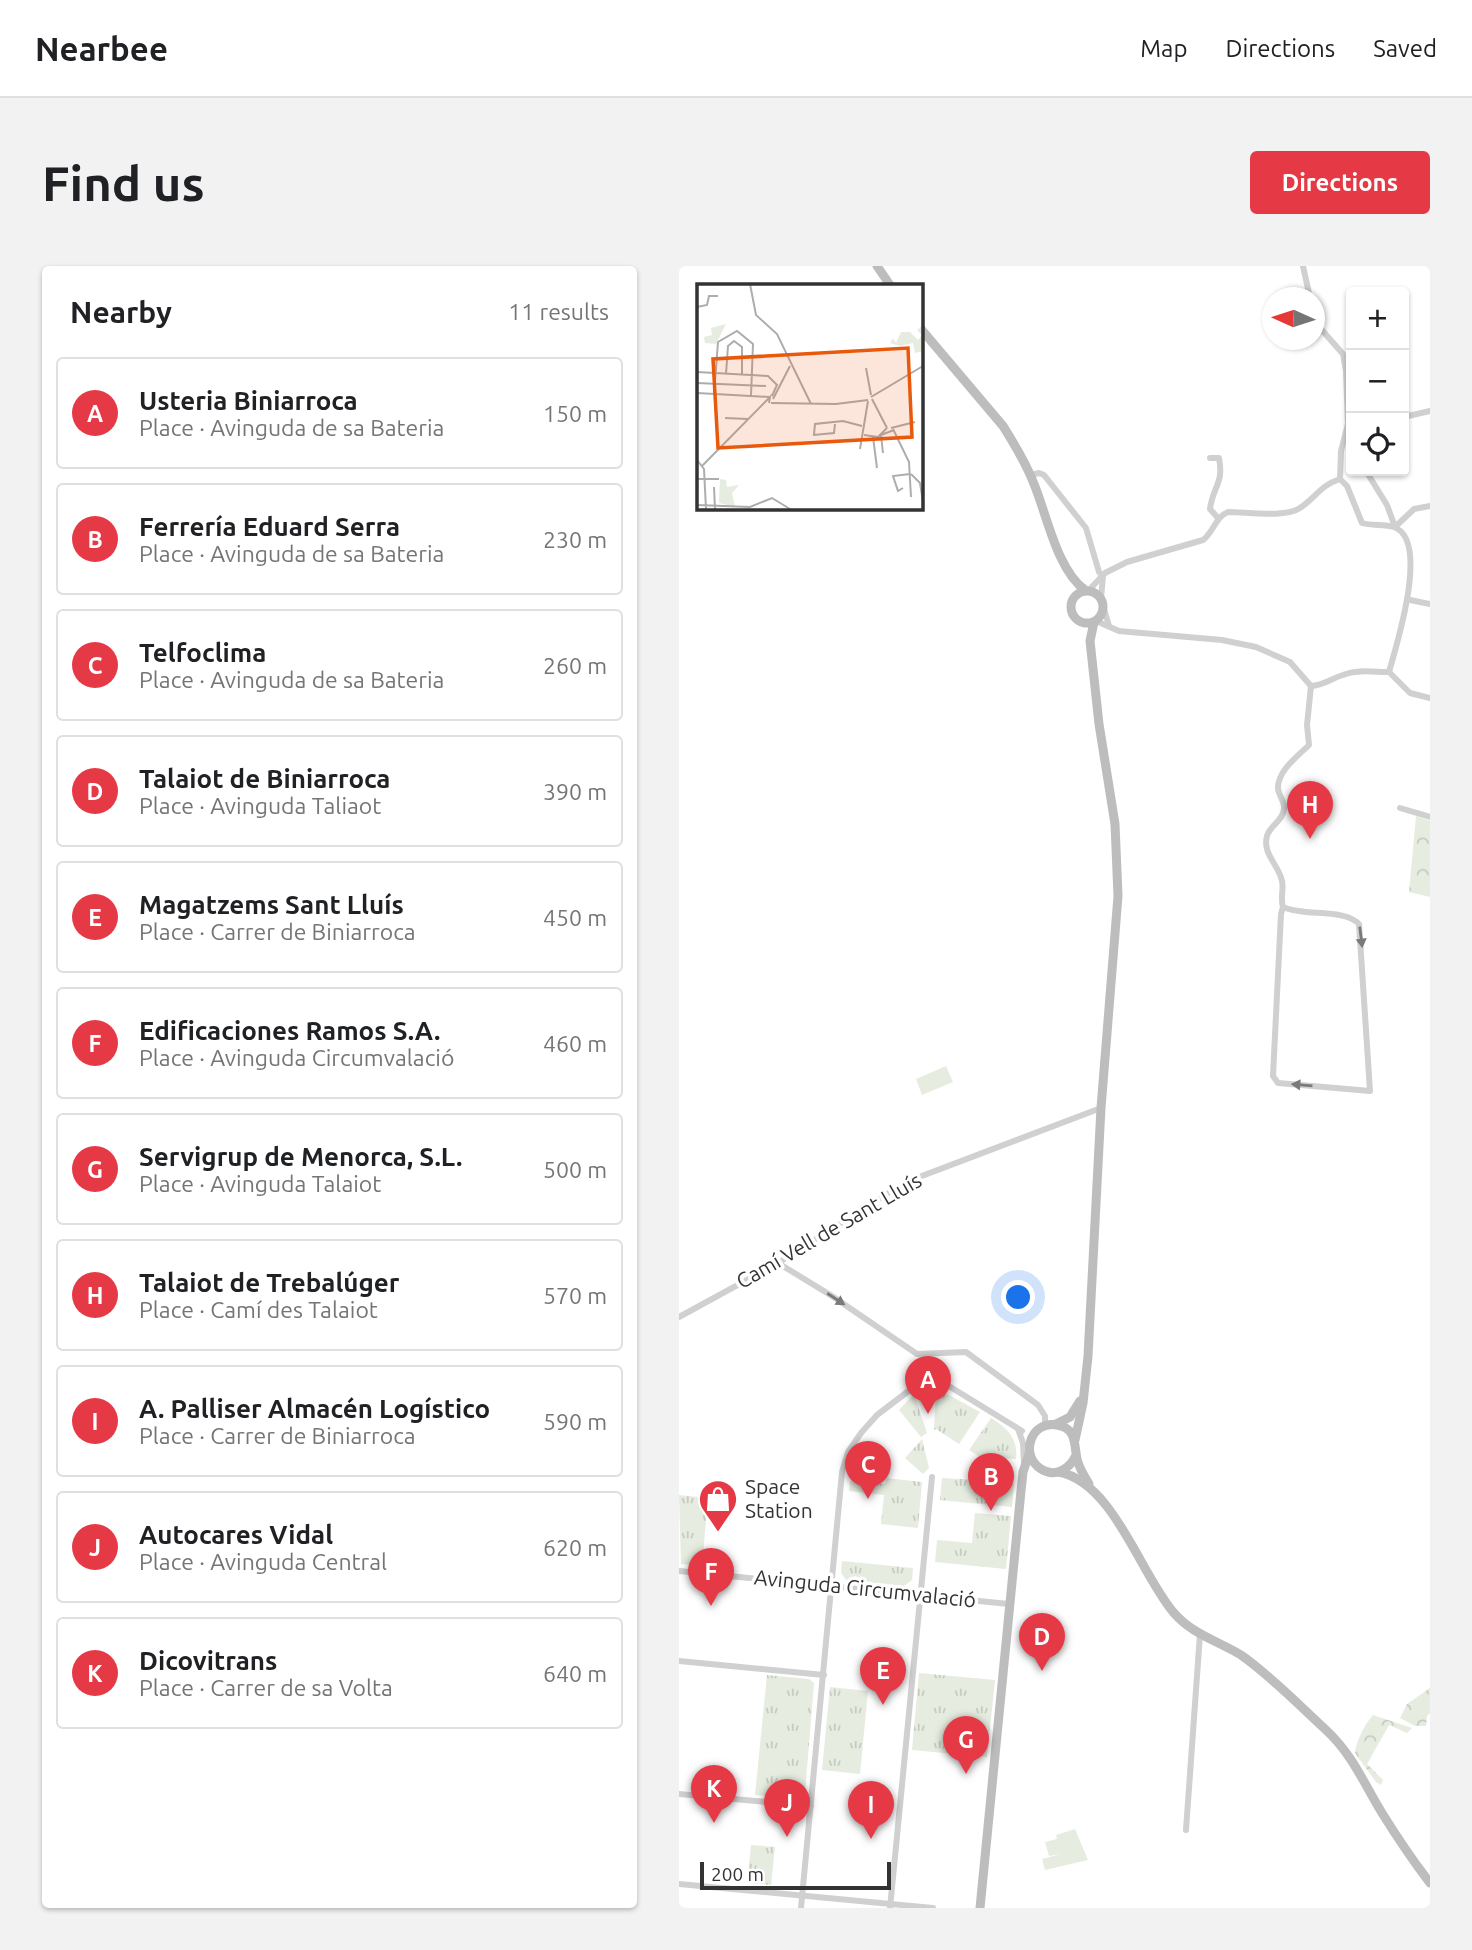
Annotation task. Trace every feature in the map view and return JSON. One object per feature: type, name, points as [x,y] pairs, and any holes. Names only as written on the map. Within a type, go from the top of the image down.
[{"type":"main road","points":[[877,266],[889,284]]},
{"type":"main road","points":[[922,330],[1013,442],[1031,475],[1072,578],[1075,597],[1071,609],[1090,641],[1098,724],[1115,824],[1118,896],[1101,1108],[1088,1356],[1075,1440],[1080,1467],[1093,1491]]},
{"type":"main road","points":[[1072,578],[1101,598],[1104,609],[1095,622],[1090,641]]},
{"type":"main road","points":[[1075,597],[1088,590]]},
{"type":"main road","points":[[1078,621],[1095,622]]},
{"type":"main road","points":[[980,1908],[1023,1472],[1032,1438],[1045,1426],[1070,1418],[1084,1393]]},
{"type":"main road","points":[[1056,1424],[1068,1430],[1075,1440]]},
{"type":"main road","points":[[1029,1454],[1038,1467],[1045,1471]]},
{"type":"main road","points":[[1059,1472],[1070,1466],[1076,1455]]},
{"type":"main road","points":[[1021,1491],[1032,1473],[1045,1471],[1076,1476],[1093,1491],[1120,1524],[1174,1614],[1200,1634],[1234,1651],[1253,1665],[1345,1750],[1358,1768],[1380,1811],[1430,1883]]},
{"type":"street","points":[[1303,266],[1308,287]]},
{"type":"street","points":[[1325,334],[1343,354],[1349,413]]},
{"type":"street","points":[[1409,417],[1430,411]]},
{"type":"street","points":[[1346,436],[1341,451],[1340,478],[1347,486],[1361,523],[1395,527]]},
{"type":"street","points":[[1210,458],[1219,458],[1222,474],[1210,509],[1218,518]]},
{"type":"street","points":[[1031,475],[1044,475],[1081,520],[1089,534],[1099,572],[1103,576],[1101,598]]},
{"type":"street","points":[[1369,476],[1387,505],[1395,527],[1408,538],[1413,551],[1415,575],[1389,672]]},
{"type":"street","points":[[1088,590],[1103,576],[1143,556],[1203,540],[1212,531],[1218,518],[1228,512],[1290,513],[1301,508],[1319,489],[1340,478]]},
{"type":"street","points":[[1395,527],[1414,509],[1430,506]]},
{"type":"street","points":[[1409,600],[1430,604]]},
{"type":"street","points":[[1104,609],[1111,628]]},
{"type":"street","points":[[1095,622],[1111,628],[1222,640],[1256,647],[1290,662],[1311,686],[1307,725],[1309,746],[1291,762],[1283,774],[1278,788],[1285,807],[1282,818],[1269,831],[1266,840],[1268,853],[1282,880],[1283,907],[1274,1080],[1279,1083],[1370,1091],[1359,924],[1354,919],[1343,916],[1295,913],[1283,907]]},
{"type":"street","points":[[1311,686],[1325,685],[1356,671],[1389,672],[1410,693],[1430,698]]},
{"type":"street","points":[[1400,808],[1430,817]]},
{"type":"street","name":"Camí Vell de Sant Lluís","points":[[679,1317],[778,1263],[907,1182],[1101,1108]]},
{"type":"street","points":[[778,1263],[917,1354],[966,1352],[1038,1405],[1045,1416],[1045,1426]]},
{"type":"street","points":[[801,1908],[842,1472],[848,1452],[877,1415],[919,1382],[937,1381],[1032,1438]]},
{"type":"street","points":[[1019,1429],[1023,1443],[1023,1472]]},
{"type":"street","points":[[890,1906],[932,1477]]},
{"type":"street","name":"Avinguda Circumvalació","points":[[679,1571],[1009,1604]]},
{"type":"street","points":[[1186,1830],[1200,1634]]},
{"type":"street","points":[[679,1661],[824,1675]]},
{"type":"street","points":[[679,1794],[811,1806]]},
{"type":"street","points":[[679,1884],[933,1908]]},
{"type":"green space","points":[[1416,816],[1430,821],[1430,897],[1409,892]]},
{"type":"green space","points":[[946,1066],[953,1082],[922,1095],[916,1079]]},
{"type":"green space","points":[[936,1388],[980,1412],[959,1444],[934,1430]]},
{"type":"green space","points":[[914,1394],[927,1433],[921,1437],[899,1410]]},
{"type":"green space","points":[[991,1418],[1011,1435],[1016,1459],[980,1457],[969,1450]]},
{"type":"green space","points":[[922,1439],[929,1468],[923,1474],[905,1458]]},
{"type":"green space","points":[[886,1478],[922,1482],[918,1528],[881,1524],[884,1495],[849,1491],[850,1481],[885,1484]]},
{"type":"green space","points":[[942,1478],[1014,1482],[1012,1507],[940,1500]]},
{"type":"green space","points":[[679,1495],[708,1498],[702,1566],[681,1564]]},
{"type":"green space","points":[[975,1513],[1011,1516],[1006,1569],[935,1562],[937,1540],[972,1543]]},
{"type":"green space","points":[[842,1561],[913,1568],[912,1580],[904,1586],[847,1581],[841,1573]]},
{"type":"green space","points":[[919,1673],[995,1680],[987,1757],[912,1750]]},
{"type":"green space","points":[[767,1675],[809,1679],[814,1683],[805,1793],[801,1799],[755,1795]]},
{"type":"green space","points":[[830,1687],[868,1691],[860,1774],[822,1770]]},
{"type":"green space","points":[[1430,1688],[1430,1713],[1426,1726],[1415,1726],[1400,1718],[1407,1704]]},
{"type":"green space","points":[[1373,1715],[1412,1728],[1407,1733],[1389,1725],[1367,1764],[1383,1780],[1381,1785],[1355,1753],[1361,1733]]},
{"type":"green space","points":[[1075,1829],[1088,1860],[1045,1870],[1042,1859],[1061,1854],[1049,1856],[1045,1842]]},
{"type":"green space","points":[[751,1845],[775,1847],[771,1885],[747,1883]]},
{"type":"place","name":"Talaiot de Trebalúger","points":[[1310,839]]},
{"type":"place","name":"Usteria Biniarroca","points":[[928,1414]]},
{"type":"place","name":"Telfoclima","points":[[868,1499]]},
{"type":"place","name":"Ferrería Eduard Serra","points":[[991,1511]]},
{"type":"place","name":"Space Station","points":[[718,1533]]},
{"type":"place","name":"Edificaciones Ramos S.A.","points":[[711,1606]]},
{"type":"place","name":"Talaiot de Biniarroca","points":[[1042,1671]]},
{"type":"place","name":"Magatzems Sant Lluís","points":[[883,1705]]},
{"type":"place","name":"Servigrup de Menorca, S.L.","points":[[966,1774]]},
{"type":"place","name":"Dicovitrans","points":[[714,1823]]},
{"type":"place","name":"Autocares Vidal","points":[[787,1837]]},
{"type":"place","name":"A. Palliser Almacén Logístico","points":[[871,1839]]}]
